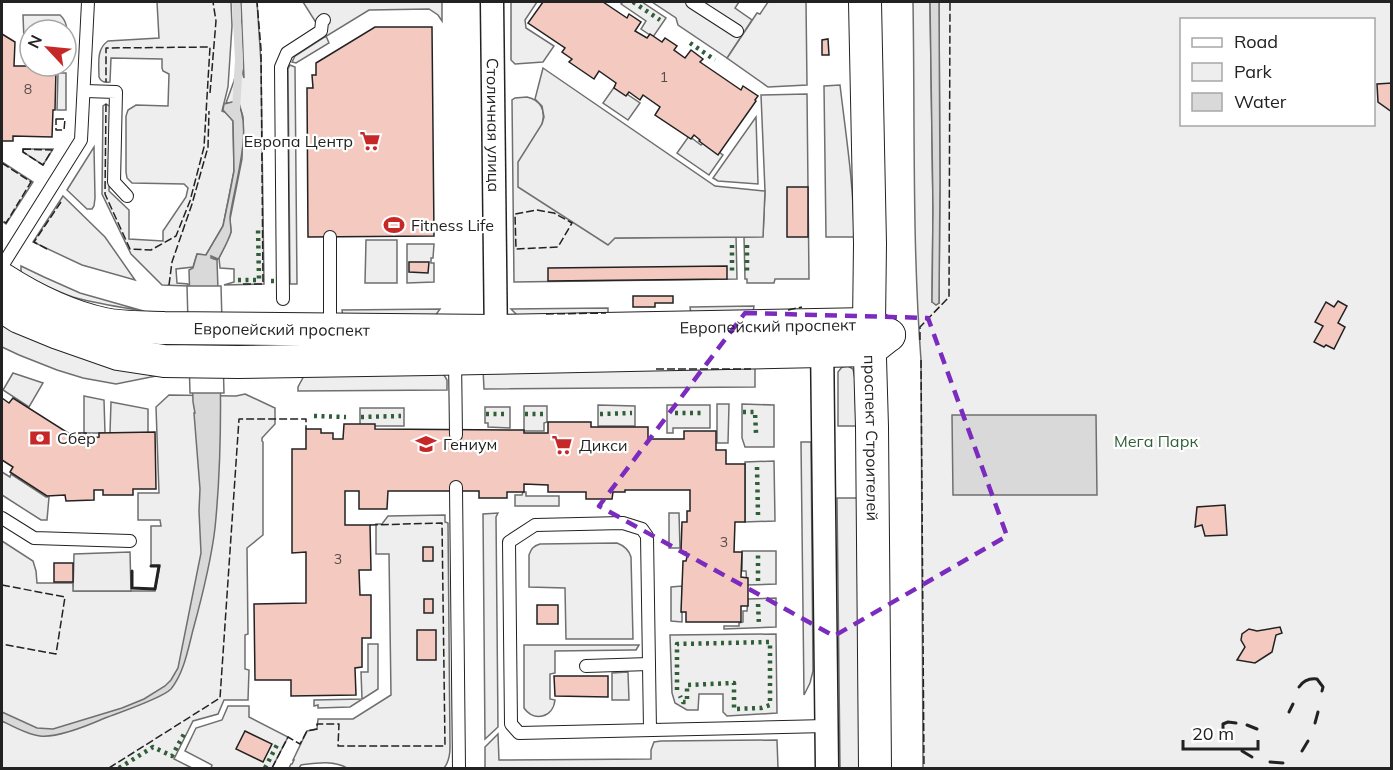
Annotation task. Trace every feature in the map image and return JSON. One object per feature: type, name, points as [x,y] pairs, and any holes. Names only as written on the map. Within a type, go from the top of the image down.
[{"type":"street","name":"Столичная улица","points":[[492,2],[496,344]]},
{"type":"street","name":"проспект Строителей","points":[[865,2],[870,244],[896,768]]},
{"type":"street","name":"проспект Строителей","points":[[875,768],[873,438],[886,2]]},
{"type":"street","name":"Европейский проспект","points":[[2,279],[29,296],[65,313],[105,324],[164,328],[330,330],[455,345]]},
{"type":"street","name":"Европейский проспект","points":[[2,306],[19,317],[118,354],[164,361],[238,362],[455,345],[876,336]]},
{"type":"street","points":[[822,338],[827,768]]},
{"type":"lane","points":[[2,266],[81,140],[88,2]]},
{"type":"lane","points":[[692,2],[737,31]]},
{"type":"lane","points":[[283,299],[281,67],[287,52],[321,31],[324,20]]},
{"type":"lane","points":[[85,91],[116,92],[114,182],[127,196]]},
{"type":"lane","points":[[330,237],[330,330]]},
{"type":"lane","points":[[455,345],[456,435]]},
{"type":"lane","points":[[456,487],[459,768]]},
{"type":"lane","points":[[2,518],[34,538],[130,541]]},
{"type":"lane","points":[[650,730],[647,536],[642,529],[623,524],[535,525],[509,542],[511,724],[519,734],[826,726]]},
{"type":"lane","points":[[586,666],[649,664]]},
{"type":"highlighted area","points":[[745,313],[928,318],[1007,536],[834,636],[599,506]]},
{"type":"green space","points":[[157,2],[231,2],[232,26],[228,87],[222,111],[227,113],[233,121],[234,171],[223,226],[206,255],[197,254],[193,267],[176,269],[177,283],[188,284],[188,286],[162,285],[131,254],[102,194],[103,106],[106,104],[112,108],[109,191],[129,210],[129,239],[163,241],[163,231],[186,197],[188,188],[184,184],[132,183],[127,178],[126,116],[128,110],[136,105],[168,106],[169,74],[163,71],[162,59],[111,58],[110,82],[103,82],[99,77],[100,52],[108,41],[159,38]]},
{"type":"green space","points":[[241,2],[257,2],[261,63],[264,284],[224,285],[234,282],[234,269],[220,268],[219,258],[231,232],[230,219],[242,159],[243,117],[239,103],[226,103],[239,60],[244,78]]},
{"type":"green space","points":[[511,2],[537,2],[525,20],[526,28],[554,46],[543,62],[515,64],[511,60]]},
{"type":"green space","points":[[623,2],[642,2],[666,18],[653,37],[641,29],[646,21],[621,4]]},
{"type":"green space","points":[[768,2],[806,2],[807,85],[768,87],[727,58],[757,13],[760,14]]},
{"type":"green space","name":"Мега Парк","points":[[913,2],[930,2],[932,302],[939,303],[939,2],[1391,2],[1391,768],[923,768],[921,360],[915,226]]},
{"type":"green space","points":[[23,15],[60,15],[63,18],[23,18]]},
{"type":"green space","points":[[326,36],[329,43],[296,63],[292,62],[295,56]]},
{"type":"green space","points":[[290,65],[295,67],[297,284],[290,284],[288,69]]},
{"type":"green space","points":[[58,78],[66,78],[66,110],[57,110]]},
{"type":"green space","points":[[840,85],[851,180],[854,237],[826,237],[824,86]]},
{"type":"green space","points":[[615,86],[640,103],[628,120],[603,103]]},
{"type":"green space","points":[[807,94],[809,279],[775,279],[774,283],[747,283],[744,237],[763,236],[765,191],[761,95]]},
{"type":"green space","points":[[527,97],[539,103],[543,111],[542,124],[615,238],[736,236],[737,279],[514,282],[512,100]]},
{"type":"green space","points":[[756,117],[758,184],[718,181],[713,178]]},
{"type":"green space","points":[[689,136],[701,145],[704,142],[723,155],[709,175],[677,153]]},
{"type":"green space","points":[[94,147],[95,198],[92,209],[87,209],[67,190]]},
{"type":"green space","points":[[23,149],[53,149],[43,165],[23,152]]},
{"type":"green space","points":[[2,162],[33,182],[6,224],[2,221]]},
{"type":"green space","points":[[63,196],[105,237],[135,280],[82,265],[33,242]]},
{"type":"green space","points":[[366,240],[397,240],[397,283],[365,283]]},
{"type":"green space","points":[[407,244],[434,244],[431,263],[434,263],[434,282],[407,283]]},
{"type":"green space","points":[[21,266],[80,293],[147,312],[66,295],[21,274]]},
{"type":"green space","points":[[754,306],[753,313],[691,314],[690,307]]},
{"type":"green space","points":[[608,308],[608,314],[517,315],[511,309]]},
{"type":"green space","points":[[440,309],[435,316],[343,317],[342,310]]},
{"type":"green space","points":[[2,324],[130,371],[161,375],[116,384],[57,370],[2,347]]},
{"type":"green space","points":[[848,366],[853,369],[855,379],[856,426],[838,426],[838,372],[842,367]]},
{"type":"green space","points":[[755,367],[755,387],[484,389],[483,369]]},
{"type":"green space","points":[[441,370],[447,380],[447,390],[298,391],[305,374]]},
{"type":"green space","points":[[13,373],[43,383],[29,407],[3,390]]},
{"type":"green space","points":[[245,394],[275,408],[275,424],[262,438],[263,535],[247,548],[248,634],[245,635],[245,669],[249,670],[248,700],[224,700],[218,714],[193,721],[174,759],[192,768],[2,768],[2,541],[33,561],[37,583],[73,583],[74,591],[155,591],[160,565],[151,565],[151,526],[161,526],[160,520],[138,520],[138,493],[159,493],[156,407],[169,395],[236,396]]},
{"type":"green space","points":[[84,396],[104,400],[105,433],[84,433]]},
{"type":"green space","points":[[111,402],[148,409],[148,433],[110,433]]},
{"type":"green space","points":[[717,404],[729,404],[728,443],[717,443]]},
{"type":"green space","points":[[742,404],[774,405],[774,447],[745,447],[742,438]]},
{"type":"green space","points":[[598,405],[635,406],[635,426],[598,426]]},
{"type":"green space","points":[[667,405],[710,405],[710,428],[673,428],[673,433],[667,433]]},
{"type":"green space","points":[[524,406],[547,406],[547,422],[544,423],[544,431],[524,431]]},
{"type":"green space","points":[[485,407],[510,407],[510,428],[488,427],[488,423],[485,423]]},
{"type":"green space","points":[[360,408],[404,408],[404,426],[360,426]]},
{"type":"green space","points":[[801,442],[811,442],[813,671],[804,695]]},
{"type":"green space","points":[[774,461],[775,521],[745,522],[745,462]]},
{"type":"green space","points":[[2,472],[10,477],[11,474],[49,497],[47,520],[41,520],[2,495]]},
{"type":"green space","points":[[526,492],[526,496],[559,496],[559,506],[515,506],[515,495],[522,495]]},
{"type":"green space","points":[[837,498],[857,498],[860,768],[840,768]]},
{"type":"green space","points":[[498,513],[496,517],[498,727],[485,739],[483,514]]},
{"type":"green space","points":[[669,513],[679,513],[680,548],[669,548]]},
{"type":"green space","points":[[445,515],[445,522],[448,523],[450,747],[446,766],[444,768],[347,768],[342,765],[324,763],[289,768],[307,731],[317,729],[318,719],[353,719],[391,695],[389,554],[376,554],[376,524],[382,524],[388,516]]},
{"type":"green space","points":[[617,543],[626,548],[631,557],[633,639],[566,639],[565,588],[529,587],[531,551],[540,544]]},
{"type":"green space","points":[[742,551],[776,551],[776,584],[747,585],[746,571],[742,571]]},
{"type":"green space","points":[[682,586],[682,622],[671,621],[671,587]]},
{"type":"green space","points":[[776,598],[776,627],[724,629],[724,626],[739,626],[739,623],[743,622],[743,611],[747,611],[748,599]]},
{"type":"green space","points":[[776,634],[777,713],[727,716],[723,712],[723,694],[699,694],[698,710],[687,710],[675,703],[672,693],[670,635]]},
{"type":"green space","points":[[368,644],[378,644],[378,689],[350,707],[318,708],[318,705],[314,706],[314,700],[362,699],[361,672],[368,672]]},
{"type":"green space","points":[[524,645],[639,645],[636,650],[555,651],[555,673],[550,674],[550,699],[555,700],[554,706],[551,711],[542,716],[533,715],[524,708]]},
{"type":"green space","points":[[228,706],[249,706],[249,717],[288,737],[272,768],[211,768],[212,765],[185,751],[196,728],[222,720]]},
{"type":"green space","points":[[498,734],[499,760],[651,759],[654,742],[777,740],[778,768],[485,768],[485,747]]},
{"type":"shaded area","points":[[303,2],[442,2],[442,21],[429,9],[369,10],[325,37]]},
{"type":"shaded area","points":[[652,2],[739,2],[735,8],[752,20],[727,58],[678,25],[676,18]]},
{"type":"shaded area","points":[[543,68],[715,186],[765,191],[763,237],[615,238],[608,245],[518,187],[518,162],[544,117],[542,106],[535,99]]},
{"type":"shaded area","points":[[130,552],[131,591],[73,591],[74,554]]},
{"type":"shaded area","points":[[628,672],[629,700],[612,700],[612,673]]},
{"type":"water","points":[[930,2],[939,2],[939,303],[936,305],[932,302]]},
{"type":"water","points":[[236,101],[244,125],[241,157],[230,217],[231,232],[219,258],[211,256],[217,260],[220,361],[220,461],[215,528],[206,579],[185,661],[171,689],[159,697],[64,733],[47,736],[30,734],[2,721],[2,712],[37,728],[53,729],[144,699],[165,686],[178,668],[201,553],[189,270],[193,268],[197,254],[206,255],[223,226],[234,171],[233,121],[223,110],[224,104]]},
{"type":"water","points":[[952,415],[1096,415],[1097,495],[953,495]]},
{"type":"pier","points":[[187,286],[221,286],[224,393],[190,393]]},
{"type":"building","points":[[543,2],[603,2],[627,18],[629,14],[641,22],[635,31],[647,38],[650,34],[662,42],[665,38],[677,46],[674,50],[685,58],[691,50],[703,59],[700,62],[741,90],[743,86],[758,96],[756,101],[718,155],[694,135],[691,139],[655,115],[660,107],[643,95],[640,100],[629,92],[626,96],[614,88],[616,83],[599,71],[594,79],[569,62],[572,59],[562,52],[565,48],[528,23]]},
{"type":"building","name":"Европа Центр","points":[[375,27],[432,27],[434,236],[308,237],[307,88],[313,88],[312,75],[316,75],[316,63]]},
{"type":"building","points":[[2,34],[15,42],[14,66],[18,66],[18,78],[56,78],[52,137],[13,136],[13,141],[2,141]]},
{"type":"building","points":[[828,39],[829,55],[822,55],[822,40]]},
{"type":"building","points":[[1392,83],[1392,112],[1378,102],[1377,84]]},
{"type":"building","points":[[787,187],[808,187],[808,237],[787,237]]},
{"type":"building","points":[[409,262],[429,262],[428,273],[409,272]]},
{"type":"building","points":[[727,266],[727,279],[548,281],[548,268]]},
{"type":"building","points":[[633,296],[673,296],[673,303],[655,303],[655,307],[633,307]]},
{"type":"building","points":[[1338,301],[1347,306],[1338,323],[1345,327],[1334,349],[1314,342],[1323,326],[1315,322],[1326,302],[1334,307]]},
{"type":"building","points":[[2,398],[9,403],[13,398],[68,433],[86,433],[87,438],[99,437],[99,433],[155,432],[156,489],[133,489],[133,495],[103,495],[103,490],[94,490],[94,500],[66,501],[65,495],[47,496],[10,472],[13,467],[2,460]]},
{"type":"building","points":[[548,422],[591,422],[591,427],[648,427],[648,439],[684,439],[684,431],[716,431],[716,450],[726,450],[726,464],[745,464],[745,522],[735,522],[734,552],[742,552],[741,577],[748,578],[748,606],[741,606],[741,622],[686,622],[686,612],[681,612],[683,561],[686,561],[687,557],[686,552],[681,552],[682,522],[687,522],[687,511],[690,511],[690,490],[625,490],[625,492],[613,492],[612,499],[586,499],[586,492],[548,492],[548,485],[524,484],[524,492],[507,492],[507,498],[479,498],[479,491],[388,491],[387,509],[359,509],[359,491],[345,491],[345,525],[370,525],[371,570],[359,570],[360,595],[371,595],[371,638],[362,638],[362,667],[355,668],[356,695],[291,696],[291,680],[255,680],[254,604],[306,603],[306,552],[292,553],[292,449],[306,449],[306,429],[321,429],[321,433],[333,433],[333,439],[343,439],[344,424],[375,424],[375,429],[524,430],[524,433],[548,433]]},
{"type":"building","points":[[1225,505],[1227,535],[1205,536],[1202,525],[1195,527],[1197,507]]},
{"type":"building","points":[[423,547],[433,547],[433,561],[423,561]]},
{"type":"building","points":[[54,563],[73,563],[73,582],[54,582]]},
{"type":"building","points":[[424,599],[433,599],[433,613],[424,613]]},
{"type":"building","points":[[537,605],[558,605],[558,624],[537,624]]},
{"type":"building","points":[[1280,627],[1282,633],[1276,635],[1272,652],[1255,663],[1237,660],[1245,647],[1241,640],[1242,634],[1249,629],[1257,631]]},
{"type":"building","points":[[417,630],[436,630],[436,660],[417,660]]},
{"type":"building","points":[[554,676],[608,676],[608,697],[555,696]]},
{"type":"building","points":[[245,731],[272,744],[263,762],[236,749]]},
{"type":"waterway","points":[[236,2],[239,60],[236,110]]},
{"type":"hedge","points":[[633,2],[660,20]]},
{"type":"hedge","points":[[690,43],[715,60]]},
{"type":"hedge","points":[[238,280],[259,280],[258,227]]},
{"type":"hedge","points":[[732,245],[732,275]]},
{"type":"hedge","points":[[747,245],[747,275]]},
{"type":"hedge","points":[[743,412],[755,412],[756,433]]},
{"type":"hedge","points":[[600,414],[632,413]]},
{"type":"hedge","points":[[675,413],[702,413]]},
{"type":"hedge","points":[[486,414],[505,414]]},
{"type":"hedge","points":[[525,414],[545,414]]},
{"type":"hedge","points":[[314,416],[346,417]]},
{"type":"hedge","points":[[361,417],[401,416]]},
{"type":"hedge","points":[[757,467],[758,515]]},
{"type":"hedge","points":[[758,554],[758,581]]},
{"type":"hedge","points":[[758,604],[759,625]]},
{"type":"hedge","points":[[677,690],[677,644],[770,642],[770,705],[761,708],[734,709],[734,683],[687,685],[687,702],[683,702],[680,696]]},
{"type":"hedge","points":[[119,768],[153,747],[172,756],[184,734]]},
{"type":"hedge","points":[[265,768],[278,743]]},
{"type":"fence","points":[[210,93],[216,21],[213,2]]},
{"type":"fence","points":[[243,284],[263,284],[261,49],[257,2]]},
{"type":"fence","points":[[920,340],[920,327],[949,297],[950,2]]},
{"type":"fence","points":[[106,82],[106,48],[210,47],[204,147],[190,201],[176,236],[151,250],[130,249],[105,194],[106,104]]},
{"type":"fence","points":[[169,285],[172,262],[208,147],[209,111]]},
{"type":"fence","points":[[56,119],[65,119],[64,130],[56,130],[56,119]]},
{"type":"fence","points":[[23,149],[52,150],[43,165],[23,152],[23,149]]},
{"type":"fence","points":[[2,163],[31,182],[6,223],[2,220]]},
{"type":"fence","points":[[47,249],[34,242],[61,202]]},
{"type":"fence","points":[[537,210],[554,213],[572,223],[558,247],[516,249],[515,214],[537,210]]},
{"type":"fence","points":[[788,310],[802,307]]},
{"type":"fence","points":[[546,314],[606,313]]},
{"type":"fence","points":[[921,360],[924,768]]},
{"type":"fence","points":[[656,369],[751,369]]},
{"type":"fence","points":[[109,768],[220,698],[239,419],[306,419],[306,429]]},
{"type":"fence","points":[[272,768],[288,737],[300,744],[307,731],[317,729],[317,724],[339,724],[338,746],[445,746],[442,523],[370,525]]},
{"type":"fence","points":[[2,585],[65,597],[56,654],[2,644]]},
{"type":"wall","points":[[132,571],[132,588],[155,589],[159,566],[151,566]]},
{"type":"wall","points":[[1299,687],[1306,680],[1317,679],[1323,687],[1322,691]]},
{"type":"wall","points":[[1289,712],[1293,704]]},
{"type":"wall","points":[[1315,723],[1318,712]]},
{"type":"wall","points":[[1228,737],[1223,730],[1223,724],[1236,723]]},
{"type":"wall","points":[[1247,725],[1257,729]]},
{"type":"wall","points":[[1302,751],[1308,741]]},
{"type":"wall","points":[[1242,751],[1252,757]]},
{"type":"wall","points":[[1270,762],[1283,763]]},
{"type":"place","name":"Европа Центр","points":[[370,141]]},
{"type":"place","name":"Fitness Life","points":[[394,225]]},
{"type":"place","name":"Сбер","points":[[40,438]]},
{"type":"place","name":"Гениум","points":[[426,444]]},
{"type":"place","name":"Дикси","points":[[562,445]]}]
